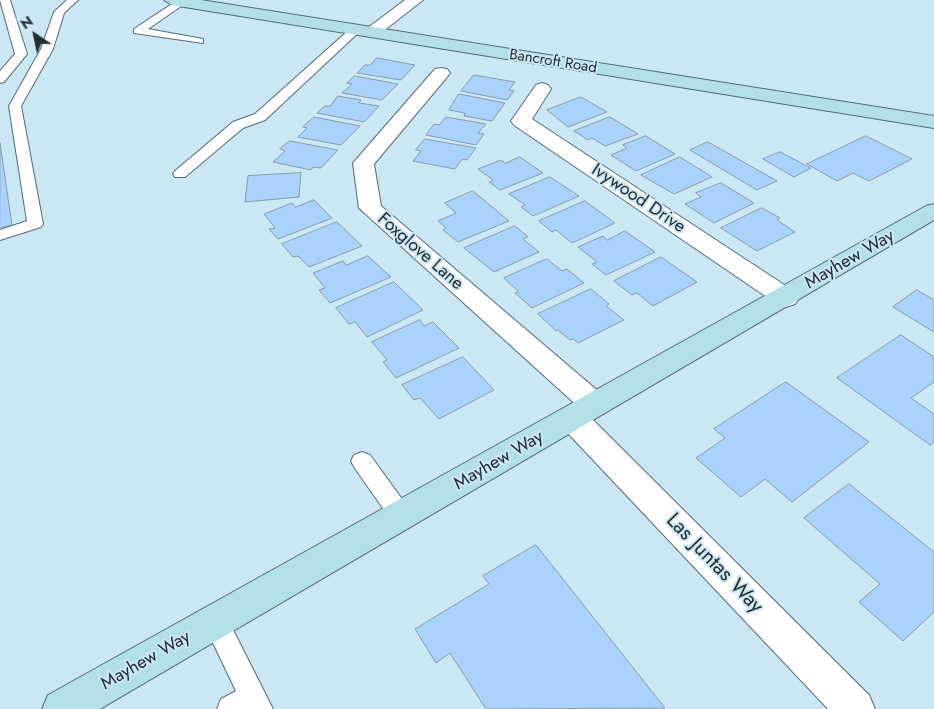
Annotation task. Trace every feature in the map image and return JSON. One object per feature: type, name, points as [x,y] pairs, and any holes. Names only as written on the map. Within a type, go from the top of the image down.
[{"type":"street","points":[[371,33],[415,0]]},
{"type":"street","name":"Bancroft Road","points":[[177,1],[354,31],[934,122]]},
{"type":"street","name":"Foxglove Lane","points":[[442,73],[363,162],[370,208],[584,412]]},
{"type":"street","name":"Ivywood Drive","points":[[542,89],[521,121],[786,298]]},
{"type":"street","name":"Mayhew Way","points":[[62,709],[786,298],[934,211]]},
{"type":"street","name":"Las Juntas Way","points":[[584,412],[855,709]]},
{"type":"lane","points":[[0,79],[21,54],[5,0]]},
{"type":"lane","points":[[0,235],[35,224],[15,106],[45,55],[55,31],[59,12],[73,0]]},
{"type":"lane","points":[[177,1],[138,31],[199,41]]},
{"type":"lane","points":[[180,174],[238,125],[260,117],[354,31]]},
{"type":"lane","points":[[362,461],[402,517]]},
{"type":"lane","points":[[216,622],[247,705]]},
{"type":"building","points":[[377,58],[415,65],[401,80],[357,73],[365,65],[370,65]]},
{"type":"building","points":[[474,75],[515,82],[509,90],[514,91],[507,100],[461,91]]},
{"type":"building","points":[[355,76],[398,84],[382,100],[342,93],[352,84],[347,83]]},
{"type":"building","points":[[459,94],[505,103],[492,121],[464,116],[465,113],[449,110]]},
{"type":"building","points":[[338,96],[361,100],[359,103],[379,106],[364,122],[317,113],[325,106],[330,106]]},
{"type":"building","points":[[581,97],[607,112],[568,127],[547,110]]},
{"type":"building","points":[[314,117],[360,126],[341,145],[298,137],[307,128],[303,127]]},
{"type":"building","points":[[446,117],[486,124],[478,133],[484,134],[476,145],[426,135],[434,124],[439,125]]},
{"type":"building","points":[[610,117],[638,134],[605,146],[592,138],[588,140],[574,131]]},
{"type":"building","points":[[646,136],[675,154],[636,171],[611,155],[627,148],[623,145]]},
{"type":"building","points":[[866,136],[912,159],[869,181],[853,173],[837,181],[807,164]]},
{"type":"building","points":[[425,139],[476,148],[467,160],[462,159],[455,169],[413,161],[421,151],[416,150]]},
{"type":"building","points":[[290,141],[338,150],[321,168],[313,167],[311,170],[273,162],[285,151],[280,149]]},
{"type":"building","points":[[708,142],[777,181],[757,190],[690,150]]},
{"type":"building","points":[[0,143],[12,225],[0,228]]},
{"type":"building","points":[[780,152],[811,168],[794,177],[763,159]]},
{"type":"building","points":[[520,157],[543,173],[500,190],[489,182],[493,180],[478,169],[501,160],[505,163]]},
{"type":"building","points":[[680,157],[712,177],[674,194],[641,175]]},
{"type":"building","points":[[301,173],[299,197],[245,202],[248,176]]},
{"type":"building","points":[[550,177],[579,196],[533,216],[521,207],[525,205],[509,194]]},
{"type":"building","points":[[721,183],[754,203],[714,223],[685,204],[701,197],[696,193]]},
{"type":"building","points":[[473,191],[509,221],[458,242],[443,230],[446,228],[438,221],[456,213],[445,203]]},
{"type":"building","points":[[314,200],[332,218],[278,239],[269,229],[275,228],[264,214],[292,203],[295,207]]},
{"type":"building","points":[[585,201],[615,223],[572,243],[556,230],[552,232],[539,221]]},
{"type":"building","points":[[762,208],[780,218],[777,220],[795,232],[757,251],[721,228]]},
{"type":"building","points":[[337,222],[362,246],[309,267],[298,256],[293,257],[282,244]]},
{"type":"building","points":[[515,226],[528,237],[523,239],[539,252],[494,272],[464,248]]},
{"type":"building","points":[[625,231],[655,252],[606,275],[592,264],[597,262],[578,247],[603,236],[607,240]]},
{"type":"building","points":[[368,256],[391,277],[330,303],[319,290],[325,288],[313,273],[343,261],[346,265]]},
{"type":"building","points":[[661,257],[697,282],[653,306],[637,293],[632,295],[614,281]]},
{"type":"building","points":[[547,259],[562,271],[567,269],[584,283],[532,308],[515,293],[519,292],[504,278]]},
{"type":"building","points":[[394,282],[423,310],[367,337],[355,322],[349,324],[336,308]]},
{"type":"building","points":[[591,289],[609,304],[606,306],[624,320],[578,343],[573,339],[570,340],[558,330],[556,331],[538,314]]},
{"type":"building","points":[[917,290],[934,300],[934,332],[893,307]]},
{"type":"building","points":[[420,320],[424,326],[433,322],[459,348],[396,378],[383,362],[387,360],[372,342]]},
{"type":"building","points":[[901,335],[934,357],[934,382],[911,398],[934,414],[934,442],[930,445],[837,378]]},
{"type":"building","points":[[463,357],[494,390],[439,419],[420,398],[414,400],[402,385]]},
{"type":"building","points":[[786,382],[869,442],[792,502],[765,479],[741,497],[696,458],[725,438],[714,429]]},
{"type":"building","points":[[849,484],[934,552],[934,612],[903,641],[859,602],[880,584],[804,518]]},
{"type":"building","points":[[536,545],[665,708],[486,709],[450,653],[436,663],[415,629],[489,584],[483,576]]}]
